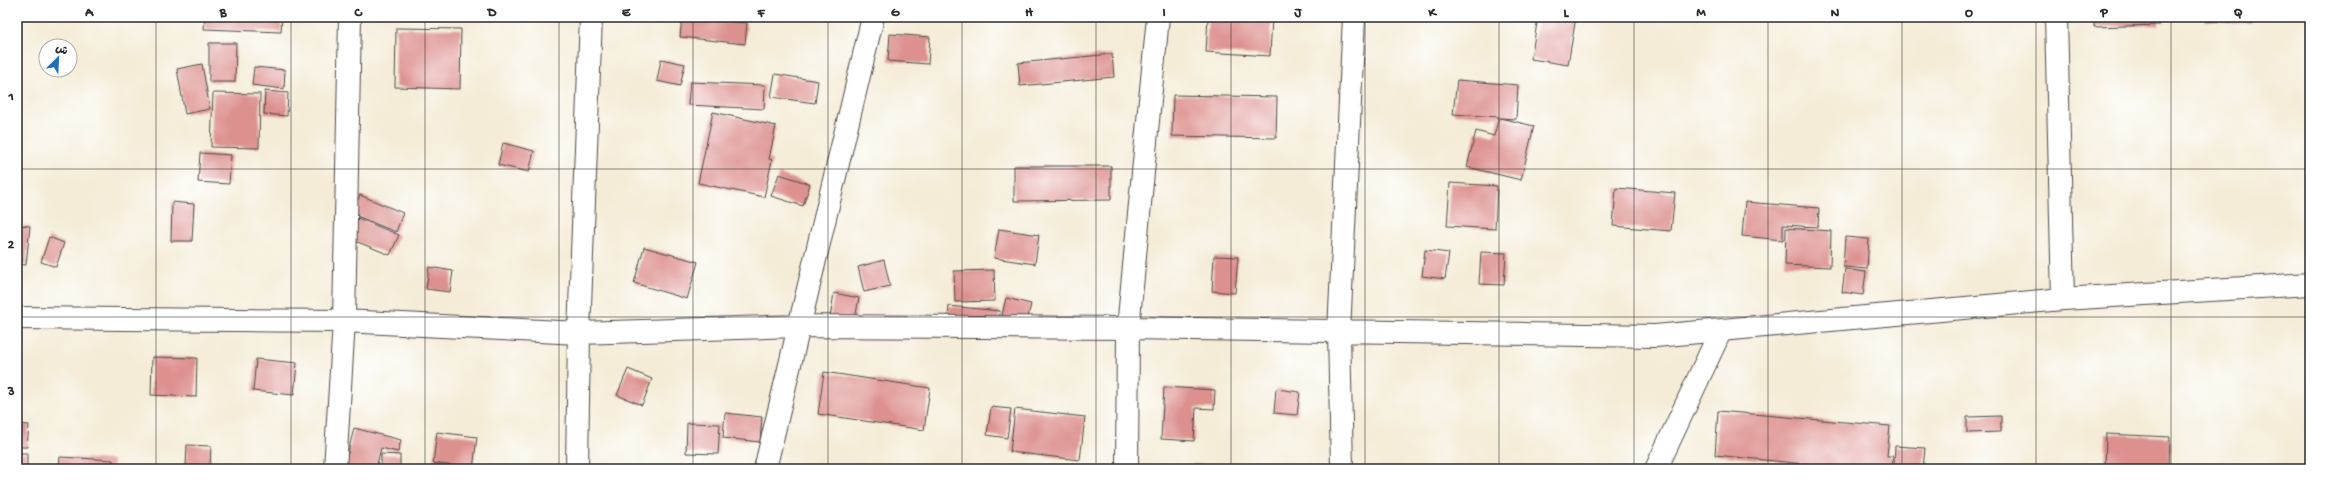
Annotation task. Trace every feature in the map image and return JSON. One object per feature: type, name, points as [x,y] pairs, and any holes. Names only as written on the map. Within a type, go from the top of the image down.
[{"type":"street","points":[[335,469],[344,321],[350,17]]},
{"type":"street","points":[[577,469],[579,333],[591,17]]},
{"type":"street","points":[[765,469],[873,17]]},
{"type":"street","points":[[1127,469],[1128,328],[1158,17]]},
{"type":"street","points":[[1342,469],[1339,332],[1354,17]]},
{"type":"street","points":[[2056,17],[2063,299]]},
{"type":"street","points":[[17,318],[344,321],[579,333],[799,326],[1128,328],[1655,336],[2063,299],[2310,284]]},
{"type":"street","points":[[1656,469],[1721,330]]},
{"type":"street","points":[[1672,435],[1672,469]]},
{"type":"building","points":[[205,17],[282,17],[281,32],[204,29]]},
{"type":"building","points":[[682,17],[747,23],[745,44],[680,37]]},
{"type":"building","points":[[1208,17],[1272,17],[1270,56],[1206,52]]},
{"type":"building","points":[[1538,17],[1576,17],[1568,65],[1531,59]]},
{"type":"building","points":[[2094,17],[2159,17],[2159,25],[2094,27]]},
{"type":"building","points":[[2205,17],[2252,17],[2252,23],[2205,21]]},
{"type":"building","points":[[396,28],[461,29],[460,89],[395,87]]},
{"type":"building","points":[[890,34],[930,37],[928,64],[888,61]]},
{"type":"building","points":[[209,43],[236,43],[235,82],[209,82]]},
{"type":"building","points":[[1112,54],[1114,77],[1020,86],[1018,63]]},
{"type":"building","points":[[661,59],[685,64],[680,86],[657,81]]},
{"type":"building","points":[[202,64],[210,109],[185,114],[177,69]]},
{"type":"building","points":[[254,67],[285,70],[284,89],[252,85]]},
{"type":"building","points":[[775,74],[818,81],[815,103],[771,97]]},
{"type":"building","points":[[1457,80],[1518,85],[1516,119],[1500,118],[1534,126],[1521,180],[1467,167],[1476,131],[1494,136],[1499,117],[1453,114]]},
{"type":"building","points":[[690,82],[765,85],[764,109],[688,105]]},
{"type":"building","points":[[265,91],[288,93],[287,116],[264,114]]},
{"type":"building","points":[[213,93],[260,94],[259,148],[211,147]]},
{"type":"building","points":[[1173,95],[1277,97],[1276,138],[1172,136]]},
{"type":"building","points":[[713,112],[776,126],[769,159],[772,160],[764,197],[698,183]]},
{"type":"building","points":[[503,143],[534,151],[529,172],[498,165]]},
{"type":"building","points":[[200,153],[231,155],[229,184],[198,182]]},
{"type":"building","points":[[1014,166],[1111,166],[1111,200],[1014,201]]},
{"type":"building","points":[[779,174],[810,184],[803,206],[771,196]]},
{"type":"building","points":[[1450,183],[1497,186],[1495,229],[1447,226]]},
{"type":"building","points":[[1616,188],[1675,193],[1671,231],[1613,226]]},
{"type":"building","points":[[360,195],[403,213],[396,232],[352,214]]},
{"type":"building","points":[[172,202],[194,204],[192,241],[171,241]]},
{"type":"building","points":[[1745,202],[1819,208],[1818,227],[1783,225],[1783,240],[1742,236]]},
{"type":"building","points":[[358,218],[399,235],[390,255],[350,239]]},
{"type":"building","points":[[17,225],[30,226],[26,265],[17,264]]},
{"type":"building","points":[[1786,228],[1831,231],[1830,267],[1785,265]]},
{"type":"building","points":[[999,229],[1039,235],[1035,264],[994,258]]},
{"type":"building","points":[[49,237],[64,243],[56,267],[41,262]]},
{"type":"building","points":[[1845,237],[1869,239],[1867,269],[1843,267]]},
{"type":"building","points":[[644,247],[698,262],[687,299],[634,283]]},
{"type":"building","points":[[1425,250],[1449,253],[1445,279],[1422,276]]},
{"type":"building","points":[[1481,252],[1506,253],[1504,285],[1479,284]]},
{"type":"building","points":[[1214,256],[1238,257],[1235,293],[1212,291]]},
{"type":"building","points":[[884,260],[890,286],[864,292],[858,267]]},
{"type":"building","points":[[429,267],[453,271],[450,292],[426,289]]},
{"type":"building","points":[[1845,269],[1866,272],[1863,295],[1842,292]]},
{"type":"building","points":[[994,270],[995,301],[955,302],[954,271]]},
{"type":"building","points":[[834,293],[859,298],[853,329],[829,324]]},
{"type":"building","points":[[1006,298],[1031,304],[1026,325],[1001,320]]},
{"type":"building","points":[[949,306],[1000,311],[998,332],[947,327]]},
{"type":"building","points":[[152,357],[197,358],[196,397],[151,395]]},
{"type":"building","points":[[256,359],[297,363],[294,395],[253,391]]},
{"type":"building","points":[[628,369],[652,379],[642,405],[617,395]]},
{"type":"building","points":[[824,372],[930,388],[924,430],[818,414]]},
{"type":"building","points":[[1164,387],[1215,390],[1214,409],[1196,408],[1194,441],[1161,439]]},
{"type":"building","points":[[1276,389],[1300,392],[1297,415],[1274,413]]},
{"type":"building","points":[[991,407],[1011,409],[1007,438],[987,435]]},
{"type":"building","points":[[1015,409],[1085,417],[1080,460],[1010,452]]},
{"type":"building","points":[[1718,411],[1890,426],[1887,456],[1893,456],[1892,469],[1854,469],[1715,455]]},
{"type":"building","points":[[725,413],[762,417],[760,442],[723,438]]},
{"type":"building","points":[[2001,416],[2001,432],[1967,433],[1967,417]]},
{"type":"building","points":[[687,423],[720,424],[718,454],[686,453]]},
{"type":"building","points":[[17,424],[29,425],[27,447],[17,447]]},
{"type":"building","points":[[354,428],[401,440],[398,452],[381,448],[376,469],[344,469]]},
{"type":"building","points":[[437,432],[477,437],[473,469],[433,463]]},
{"type":"building","points":[[2106,434],[2170,437],[2169,469],[2105,469]]},
{"type":"building","points":[[187,445],[211,446],[210,467],[186,466]]},
{"type":"building","points":[[1895,446],[1925,448],[1923,469],[1894,469]]},
{"type":"building","points":[[17,453],[27,453],[27,469],[17,469]]},
{"type":"building","points":[[381,454],[400,455],[400,469],[381,469]]},
{"type":"building","points":[[60,457],[113,460],[113,469],[59,469]]},
{"type":"building","points":[[1193,464],[1281,468],[1281,469],[1193,469]]},
{"type":"building","points":[[476,466],[514,468],[514,469],[476,469]]}]
